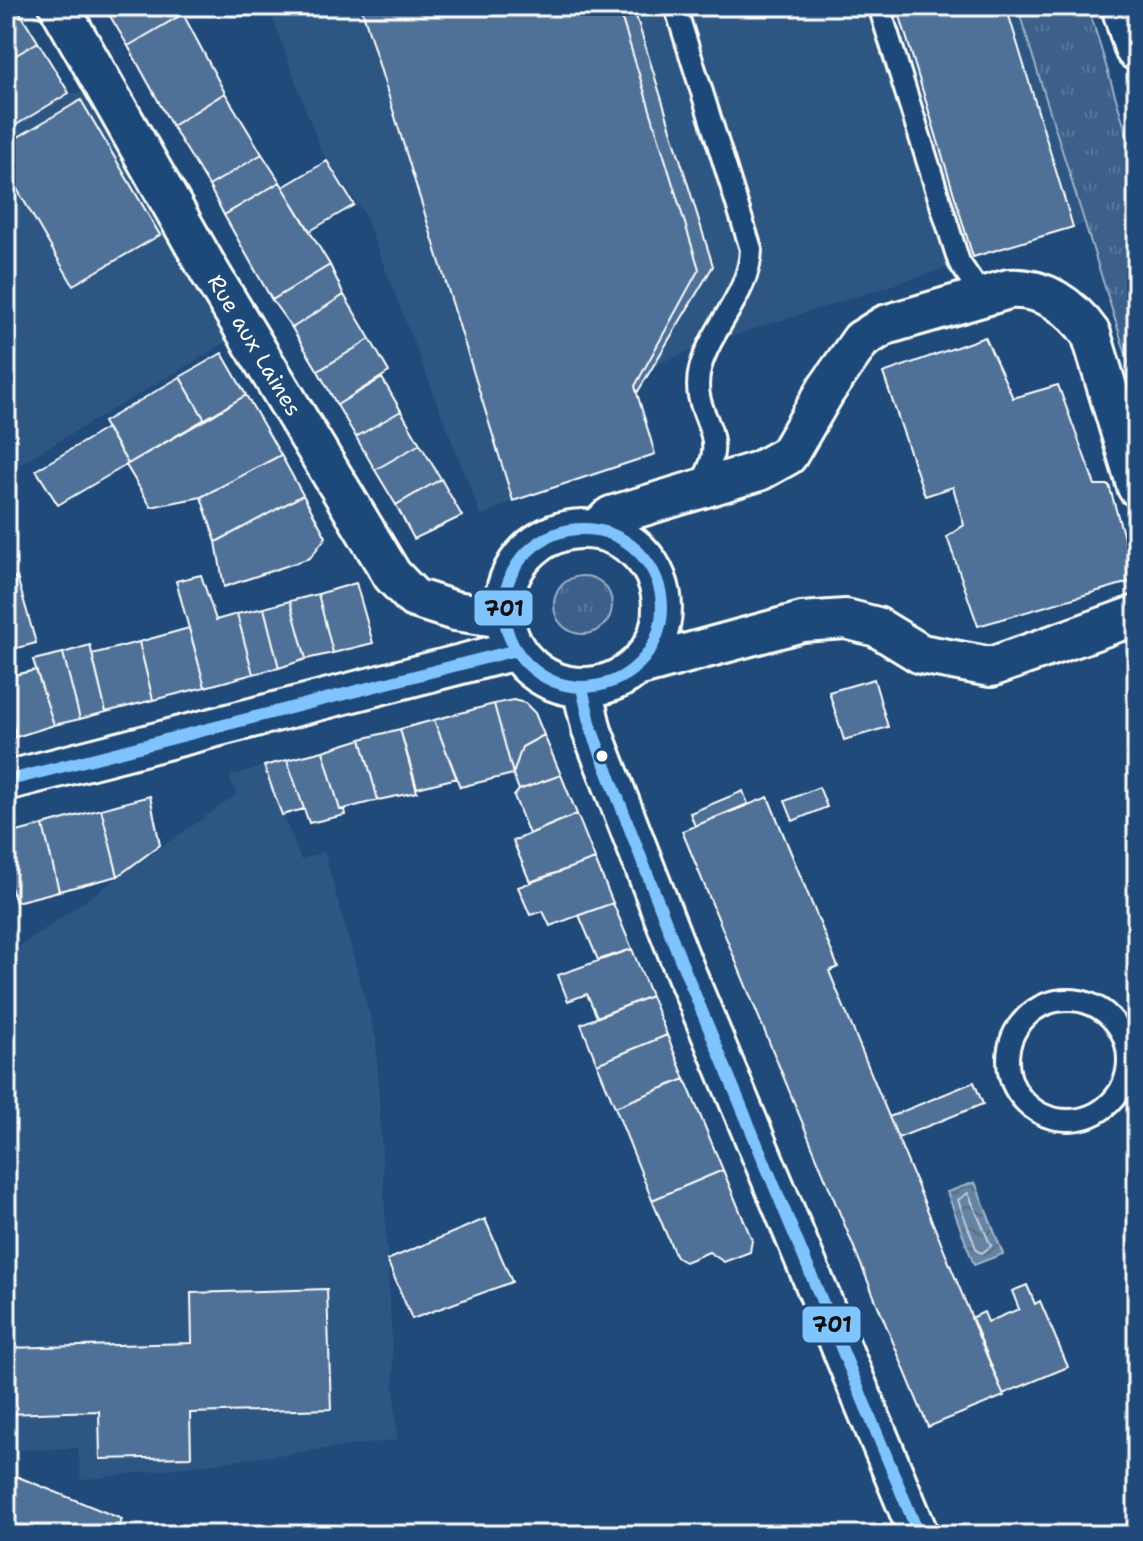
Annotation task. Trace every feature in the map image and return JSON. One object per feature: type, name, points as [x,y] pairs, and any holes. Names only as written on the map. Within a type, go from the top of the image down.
[{"type":"highway","points":[[1124,6],[1137,48]]},
{"type":"street","name":"Rue aux Laines","points":[[59,6],[211,274],[392,575],[414,598],[510,634]]},
{"type":"street","points":[[598,529],[611,516],[759,471],[788,455],[826,390],[861,340],[885,325],[982,296],[1026,288],[1044,294],[1078,315],[1091,334],[1137,487]]},
{"type":"street","points":[[637,667],[651,650],[660,630],[663,608],[660,586],[652,566],[637,549],[619,536],[598,529],[573,528],[550,536],[529,549],[507,584],[510,634],[529,667],[545,678],[582,688],[611,682],[637,667],[802,622],[846,619],[877,627],[921,654],[991,667],[1137,615]]},
{"type":"street","points":[[6,781],[510,634]]},
{"type":"street","points":[[582,688],[592,731],[676,947],[919,1535]]},
{"type":"lane","points":[[675,6],[749,237],[748,271],[700,368],[701,401],[716,447],[712,467],[696,492]]},
{"type":"lane","points":[[879,6],[959,262],[982,296]]},
{"type":"lane","points":[[1074,1000],[1092,1005],[1130,1033],[1127,1074],[1119,1093],[1097,1113],[1069,1121],[1049,1118],[1031,1109],[1017,1094],[1008,1074],[1007,1053],[1013,1034],[1024,1018],[1038,1007],[1074,1000]]},
{"type":"shaded area","points":[[268,6],[1017,6],[1085,224],[713,342],[652,366],[637,393],[655,454],[513,501],[481,516],[363,212],[321,151]]},
{"type":"shaded area","points":[[89,92],[229,341],[15,467],[6,487],[6,131],[69,93]]},
{"type":"shaded area","points":[[264,766],[301,860],[324,851],[376,1038],[397,1440],[81,1480],[78,1448],[6,1451],[6,956],[236,795],[229,776]]},
{"type":"green space","points":[[1017,6],[1088,6],[1137,168],[1137,390]]},
{"type":"green space","points":[[583,576],[604,584],[612,605],[604,626],[583,634],[562,626],[554,605],[562,584]]},
{"type":"water","points":[[975,1182],[1003,1254],[974,1265],[947,1192]]},
{"type":"building","points":[[6,6],[16,6],[38,42],[6,61]]},
{"type":"building","points":[[104,6],[178,6],[183,14],[128,46]]},
{"type":"building","points":[[361,6],[618,6],[699,269],[635,386],[655,454],[513,501]]},
{"type":"building","points":[[618,6],[633,6],[713,266],[637,393],[635,386],[699,269]]},
{"type":"building","points":[[897,6],[1006,6],[1073,227],[973,257]]},
{"type":"building","points":[[183,14],[225,93],[172,126],[128,46]]},
{"type":"building","points":[[38,42],[69,93],[6,131],[6,61]]},
{"type":"building","points":[[225,93],[262,154],[209,186],[172,126]]},
{"type":"building","points":[[81,100],[160,235],[73,285],[6,170],[6,144]]},
{"type":"building","points":[[262,154],[280,182],[224,215],[209,186]]},
{"type":"building","points":[[327,161],[354,205],[310,231],[283,187]]},
{"type":"building","points":[[280,182],[330,265],[272,300],[224,215]]},
{"type":"building","points":[[330,265],[344,295],[292,328],[272,300]]},
{"type":"building","points":[[344,295],[370,339],[318,371],[292,328]]},
{"type":"building","points":[[985,337],[1013,398],[1058,385],[1095,485],[1109,485],[1136,580],[978,626],[947,537],[964,525],[953,487],[925,496],[883,373]]},
{"type":"building","points":[[370,339],[389,372],[337,405],[318,371]]},
{"type":"building","points":[[222,353],[246,395],[205,420],[180,377]]},
{"type":"building","points":[[180,377],[205,420],[128,464],[103,422]]},
{"type":"building","points":[[382,378],[401,411],[356,437],[337,405]]},
{"type":"building","points":[[246,395],[281,455],[201,497],[151,507],[126,465]]},
{"type":"building","points":[[401,411],[420,444],[375,470],[356,437]]},
{"type":"building","points":[[107,428],[128,464],[58,505],[36,470]]},
{"type":"building","points":[[420,444],[441,479],[396,505],[375,470]]},
{"type":"building","points":[[281,455],[303,495],[216,542],[201,497]]},
{"type":"building","points":[[441,479],[462,516],[414,539],[396,505]]},
{"type":"building","points":[[303,495],[326,537],[310,558],[224,587],[216,542]]},
{"type":"building","points":[[201,575],[216,620],[237,614],[253,674],[205,687],[176,581]]},
{"type":"building","points":[[17,577],[36,643],[6,651],[6,580]]},
{"type":"building","points":[[356,583],[373,643],[333,653],[318,594]]},
{"type":"building","points":[[318,594],[333,653],[306,659],[290,601]]},
{"type":"building","points":[[290,601],[306,659],[279,668],[264,608]]},
{"type":"building","points":[[264,608],[279,668],[253,674],[237,614]]},
{"type":"building","points":[[189,628],[205,687],[153,700],[139,642]]},
{"type":"building","points":[[139,642],[153,700],[106,712],[92,654]]},
{"type":"building","points":[[90,645],[106,712],[80,719],[63,653]]},
{"type":"building","points":[[63,653],[80,719],[54,725],[33,660]]},
{"type":"building","points":[[36,670],[54,725],[16,737],[6,700],[6,677]]},
{"type":"building","points":[[874,679],[888,727],[844,740],[829,692]]},
{"type":"building","points":[[6,700],[16,737],[6,739]]},
{"type":"building","points":[[513,700],[525,703],[535,713],[544,735],[522,747],[513,774],[494,704]]},
{"type":"building","points":[[494,704],[513,774],[460,787],[434,720]]},
{"type":"building","points":[[434,720],[457,778],[417,788],[400,729]]},
{"type":"building","points":[[400,729],[417,792],[378,800],[361,739]]},
{"type":"building","points":[[544,735],[561,775],[519,790],[513,774],[522,747]]},
{"type":"building","points":[[361,739],[378,800],[340,810],[323,751]]},
{"type":"building","points":[[323,751],[340,810],[344,809],[345,815],[309,823],[287,760]]},
{"type":"building","points":[[287,760],[304,809],[282,815],[264,766]]},
{"type":"building","points":[[561,775],[577,814],[529,834],[514,796],[519,790]]},
{"type":"building","points":[[819,787],[827,807],[793,821],[785,801]]},
{"type":"building","points":[[743,791],[748,804],[695,826],[690,813]]},
{"type":"building","points":[[150,796],[160,845],[118,876],[101,809]]},
{"type":"building","points":[[768,797],[838,967],[829,971],[1004,1396],[928,1427],[682,831]]},
{"type":"building","points":[[101,809],[118,876],[59,891],[43,825]]},
{"type":"building","points":[[577,814],[595,859],[530,882],[513,841]]},
{"type":"building","points":[[43,825],[59,891],[16,902],[6,873],[6,835]]},
{"type":"building","points":[[595,859],[613,903],[550,926],[543,911],[530,915],[518,887]]},
{"type":"building","points":[[613,903],[632,949],[598,960],[579,915]]},
{"type":"building","points":[[632,949],[651,996],[597,1017],[587,994],[568,1001],[558,975]]},
{"type":"building","points":[[651,996],[667,1035],[597,1064],[581,1024]]},
{"type":"building","points":[[667,1035],[685,1079],[615,1107],[597,1064]]},
{"type":"building","points":[[685,1079],[723,1170],[652,1200],[615,1107]]},
{"type":"building","points":[[974,1082],[983,1104],[898,1138],[889,1117]]},
{"type":"building","points":[[723,1170],[752,1240],[750,1252],[724,1262],[709,1252],[685,1262],[676,1257],[652,1200]]},
{"type":"building","points":[[485,1219],[512,1282],[412,1319],[387,1260]]},
{"type":"building","points":[[1027,1285],[1035,1304],[1040,1301],[1068,1367],[1003,1394],[971,1318],[984,1312],[988,1322],[1019,1309],[1012,1291]]},
{"type":"building","points":[[327,1289],[331,1409],[190,1413],[191,1457],[100,1459],[99,1411],[6,1414],[6,1348],[192,1343],[191,1293]]},
{"type":"building","points":[[6,1472],[122,1519],[116,1535],[6,1535]]},
{"type":"transit line","name":"701","points":[[583,529],[613,535],[639,552],[656,578],[662,608],[656,638],[639,664],[613,681],[583,687],[553,681],[527,664],[510,638],[504,608],[510,578],[527,552],[553,535],[583,529]]},
{"type":"transit line","name":"701","points":[[6,781],[516,650]]},
{"type":"transit line","name":"701","points":[[582,688],[592,731],[681,961],[919,1535]]}]
